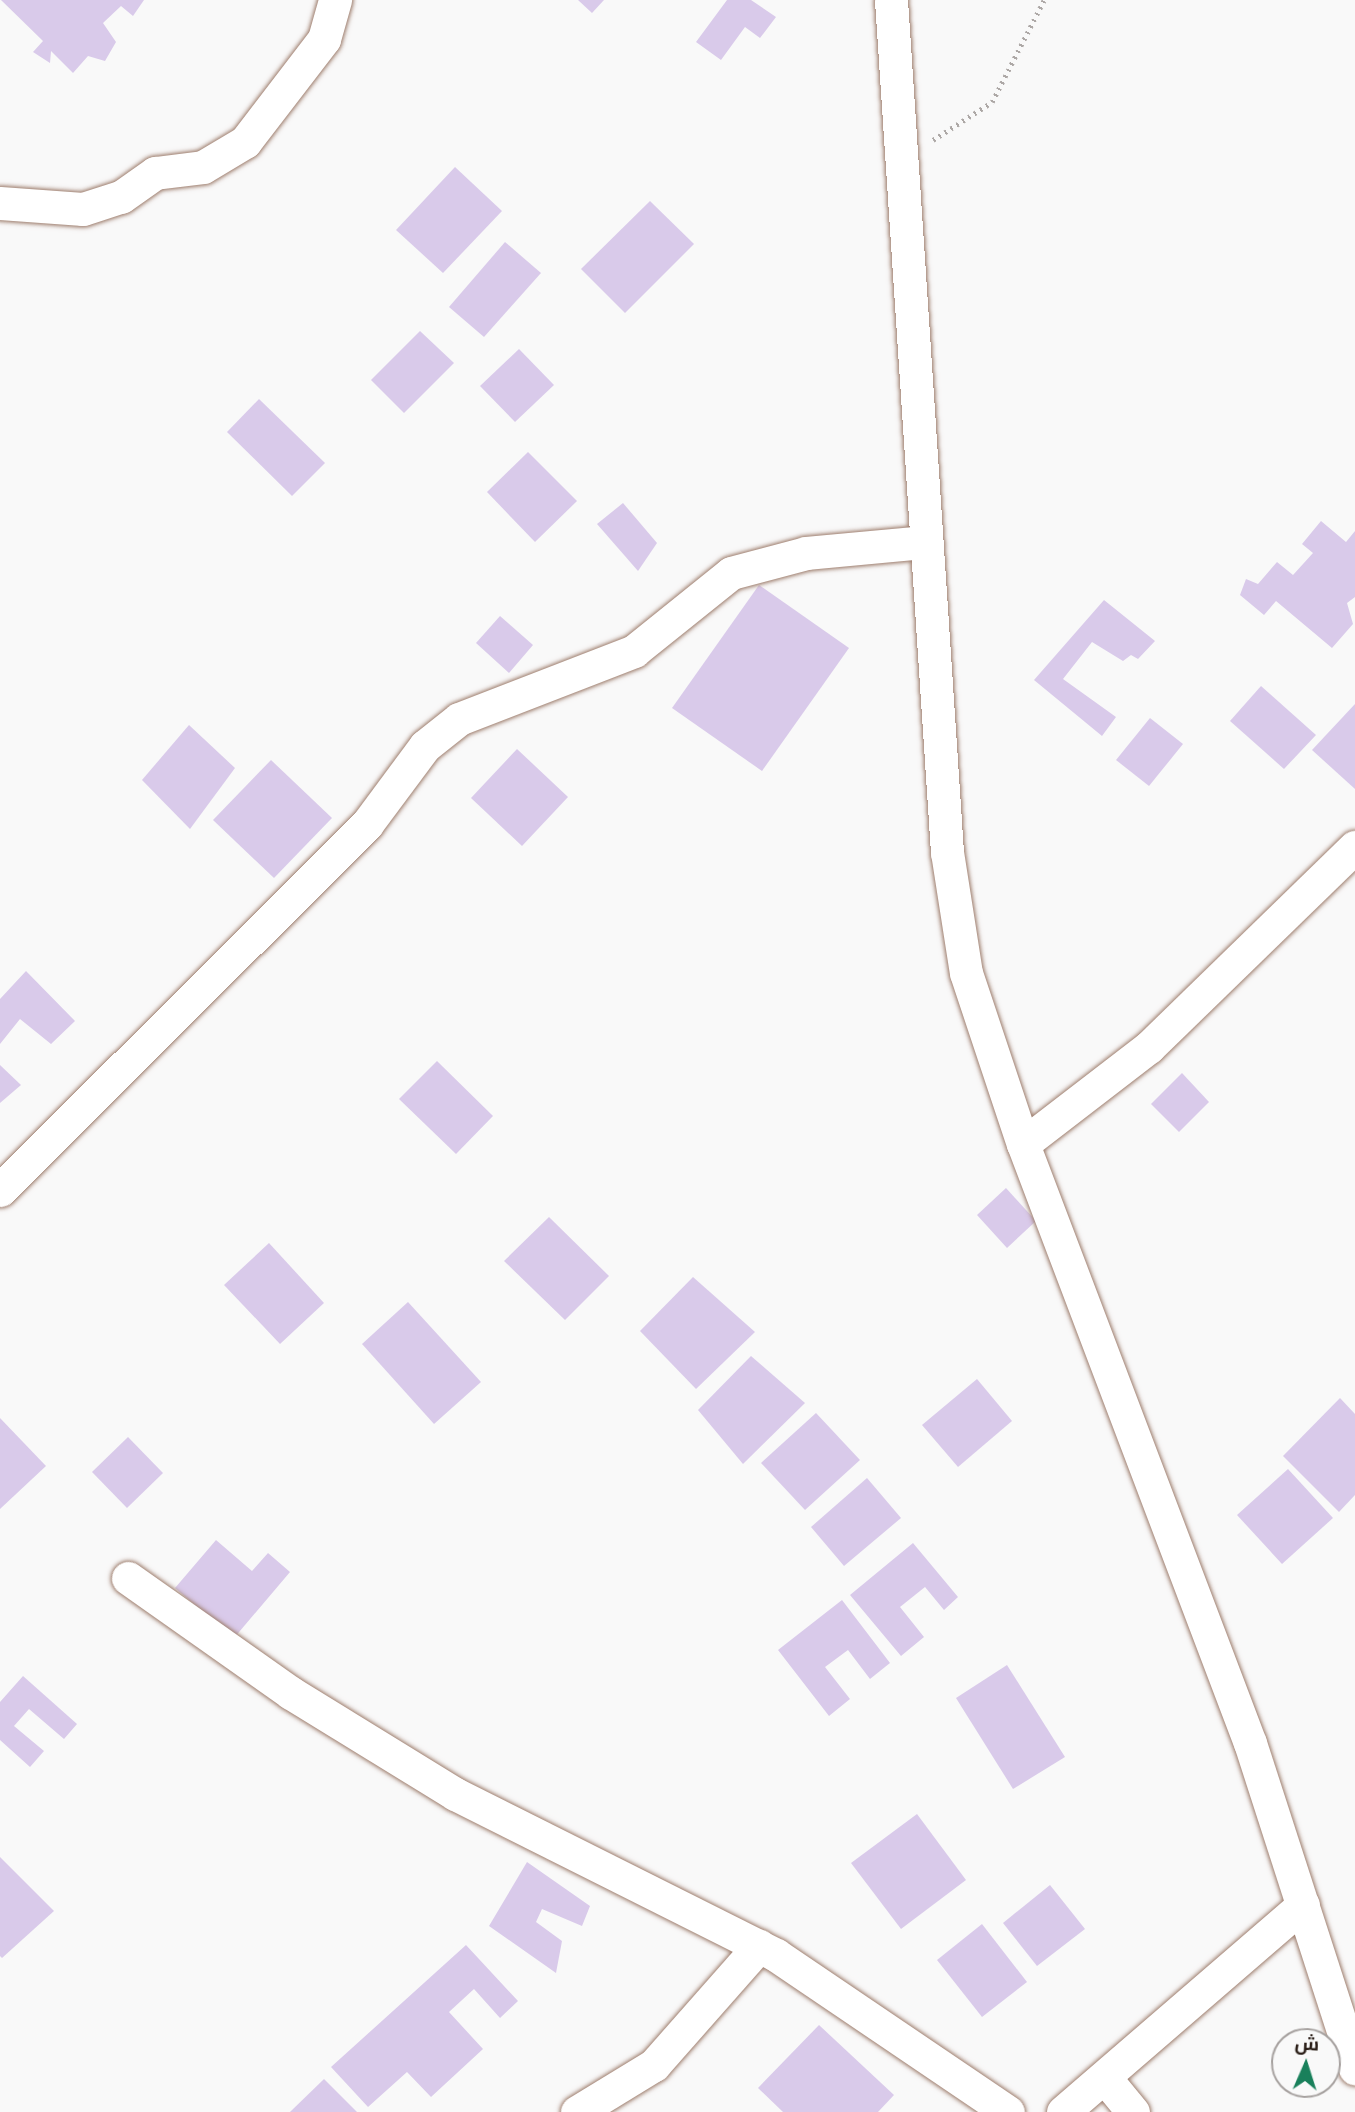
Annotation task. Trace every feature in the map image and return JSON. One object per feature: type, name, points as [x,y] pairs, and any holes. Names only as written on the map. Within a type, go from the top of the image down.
[{"type":"street","points":[[0,203],[83,209],[121,197],[155,173],[203,167],[245,142],[324,39],[335,0]]},
{"type":"street","points":[[891,0],[906,158],[925,542],[947,852],[966,973],[1023,1144],[1250,1744],[1355,2068]]},
{"type":"street","points":[[0,1190],[367,824],[425,746],[460,719],[634,651],[732,573],[806,553],[925,542]]},
{"type":"street","points":[[1023,1144],[1149,1047],[1355,847]]},
{"type":"street","points":[[128,1578],[291,1693],[455,1794],[759,1946],[1008,2112]]},
{"type":"street","points":[[1063,2112],[1303,1905]]},
{"type":"street","points":[[577,2112],[654,2065],[759,1946]]},
{"type":"street","points":[[1105,2078],[1133,2112]]},
{"type":"path","points":[[906,158],[992,102],[1044,0]]},
{"type":"building","points":[[1,0],[144,0],[133,16],[121,6],[103,23],[116,42],[105,61],[88,56],[73,73],[51,51],[50,63],[33,52],[43,41]]},
{"type":"building","points":[[578,0],[604,0],[592,13]]},
{"type":"building","points":[[727,0],[751,0],[776,17],[760,38],[745,27],[721,60],[696,42]]},
{"type":"building","points":[[455,167],[502,211],[443,273],[396,230]]},
{"type":"building","points":[[650,201],[694,244],[625,313],[581,269]]},
{"type":"building","points":[[505,242],[541,273],[484,337],[449,307]]},
{"type":"building","points":[[420,331],[454,363],[404,413],[371,380]]},
{"type":"building","points":[[519,349],[554,385],[515,422],[480,386]]},
{"type":"building","points":[[259,399],[325,463],[292,496],[227,432]]},
{"type":"building","points":[[528,452],[577,501],[535,542],[487,492]]},
{"type":"building","points":[[623,503],[657,543],[638,571],[597,524]]},
{"type":"building","points":[[1321,521],[1346,542],[1355,531],[1355,597],[1347,603],[1353,624],[1332,648],[1276,601],[1264,615],[1240,595],[1246,579],[1258,584],[1277,562],[1293,575],[1313,553],[1302,544]]},
{"type":"building","points":[[759,585],[849,648],[762,771],[672,708]]},
{"type":"building","points":[[1104,600],[1155,641],[1138,659],[1131,655],[1123,661],[1092,642],[1063,679],[1116,717],[1102,736],[1034,680]]},
{"type":"building","points":[[500,616],[533,645],[509,673],[476,643]]},
{"type":"building","points":[[1261,686],[1316,735],[1284,769],[1230,721]]},
{"type":"building","points":[[1355,704],[1355,789],[1312,750]]},
{"type":"building","points":[[1150,718],[1183,744],[1149,786],[1116,760]]},
{"type":"building","points":[[189,725],[235,768],[190,829],[142,780]]},
{"type":"building","points":[[517,749],[568,797],[522,846],[471,798]]},
{"type":"building","points":[[271,760],[332,818],[274,878],[213,820]]},
{"type":"building","points":[[26,971],[75,1021],[51,1044],[20,1019],[0,1044],[0,999]]},
{"type":"building","points":[[437,1061],[493,1116],[456,1154],[399,1099]]},
{"type":"building","points":[[0,1065],[21,1085],[0,1103]]},
{"type":"building","points":[[1182,1073],[1209,1102],[1179,1132],[1151,1104]]},
{"type":"building","points":[[1006,1188],[1036,1221],[1007,1248],[977,1215]]},
{"type":"building","points":[[549,1217],[609,1276],[565,1320],[504,1261]]},
{"type":"building","points":[[269,1243],[324,1303],[280,1344],[224,1285]]},
{"type":"building","points":[[693,1277],[755,1332],[696,1389],[640,1331]]},
{"type":"building","points":[[408,1302],[481,1382],[434,1424],[362,1344]]},
{"type":"building","points":[[751,1356],[805,1403],[743,1464],[698,1410]]},
{"type":"building","points":[[977,1379],[1012,1421],[958,1467],[922,1425]]},
{"type":"building","points":[[1340,1398],[1355,1414],[1355,1495],[1339,1512],[1283,1456]]},
{"type":"building","points":[[816,1413],[860,1460],[805,1510],[761,1463]]},
{"type":"building","points":[[0,1418],[46,1466],[0,1509]]},
{"type":"building","points":[[128,1437],[163,1473],[127,1508],[92,1472]]},
{"type":"building","points":[[1288,1469],[1333,1518],[1282,1564],[1237,1515]]},
{"type":"building","points":[[867,1478],[901,1518],[844,1566],[811,1527]]},
{"type":"building","points":[[216,1540],[252,1571],[268,1553],[290,1572],[234,1638],[175,1588]]},
{"type":"building","points":[[913,1543],[958,1597],[944,1610],[925,1587],[900,1607],[924,1637],[901,1656],[850,1595]]},
{"type":"building","points":[[842,1600],[890,1663],[870,1679],[848,1650],[825,1667],[850,1699],[829,1716],[778,1650]]},
{"type":"building","points":[[1007,1665],[1065,1757],[1013,1789],[956,1698]]},
{"type":"building","points":[[23,1676],[77,1724],[64,1739],[29,1709],[14,1726],[44,1751],[30,1767],[0,1740],[0,1702]]},
{"type":"building","points":[[917,1814],[966,1880],[901,1929],[851,1863]]},
{"type":"building","points":[[0,1857],[54,1911],[2,1958],[0,1956]]},
{"type":"building","points":[[527,1862],[590,1906],[582,1926],[542,1909],[536,1922],[562,1941],[556,1973],[489,1926]]},
{"type":"building","points":[[1050,1885],[1085,1929],[1037,1966],[1003,1923]]},
{"type":"building","points":[[982,1924],[1027,1982],[982,2017],[937,1960]]},
{"type":"building","points":[[466,1945],[518,2001],[500,2018],[474,1989],[449,2012],[483,2049],[431,2097],[407,2072],[368,2107],[331,2067]]},
{"type":"building","points":[[819,2025],[894,2095],[878,2112],[783,2112],[758,2088]]},
{"type":"building","points":[[324,2079],[357,2112],[290,2112]]}]
